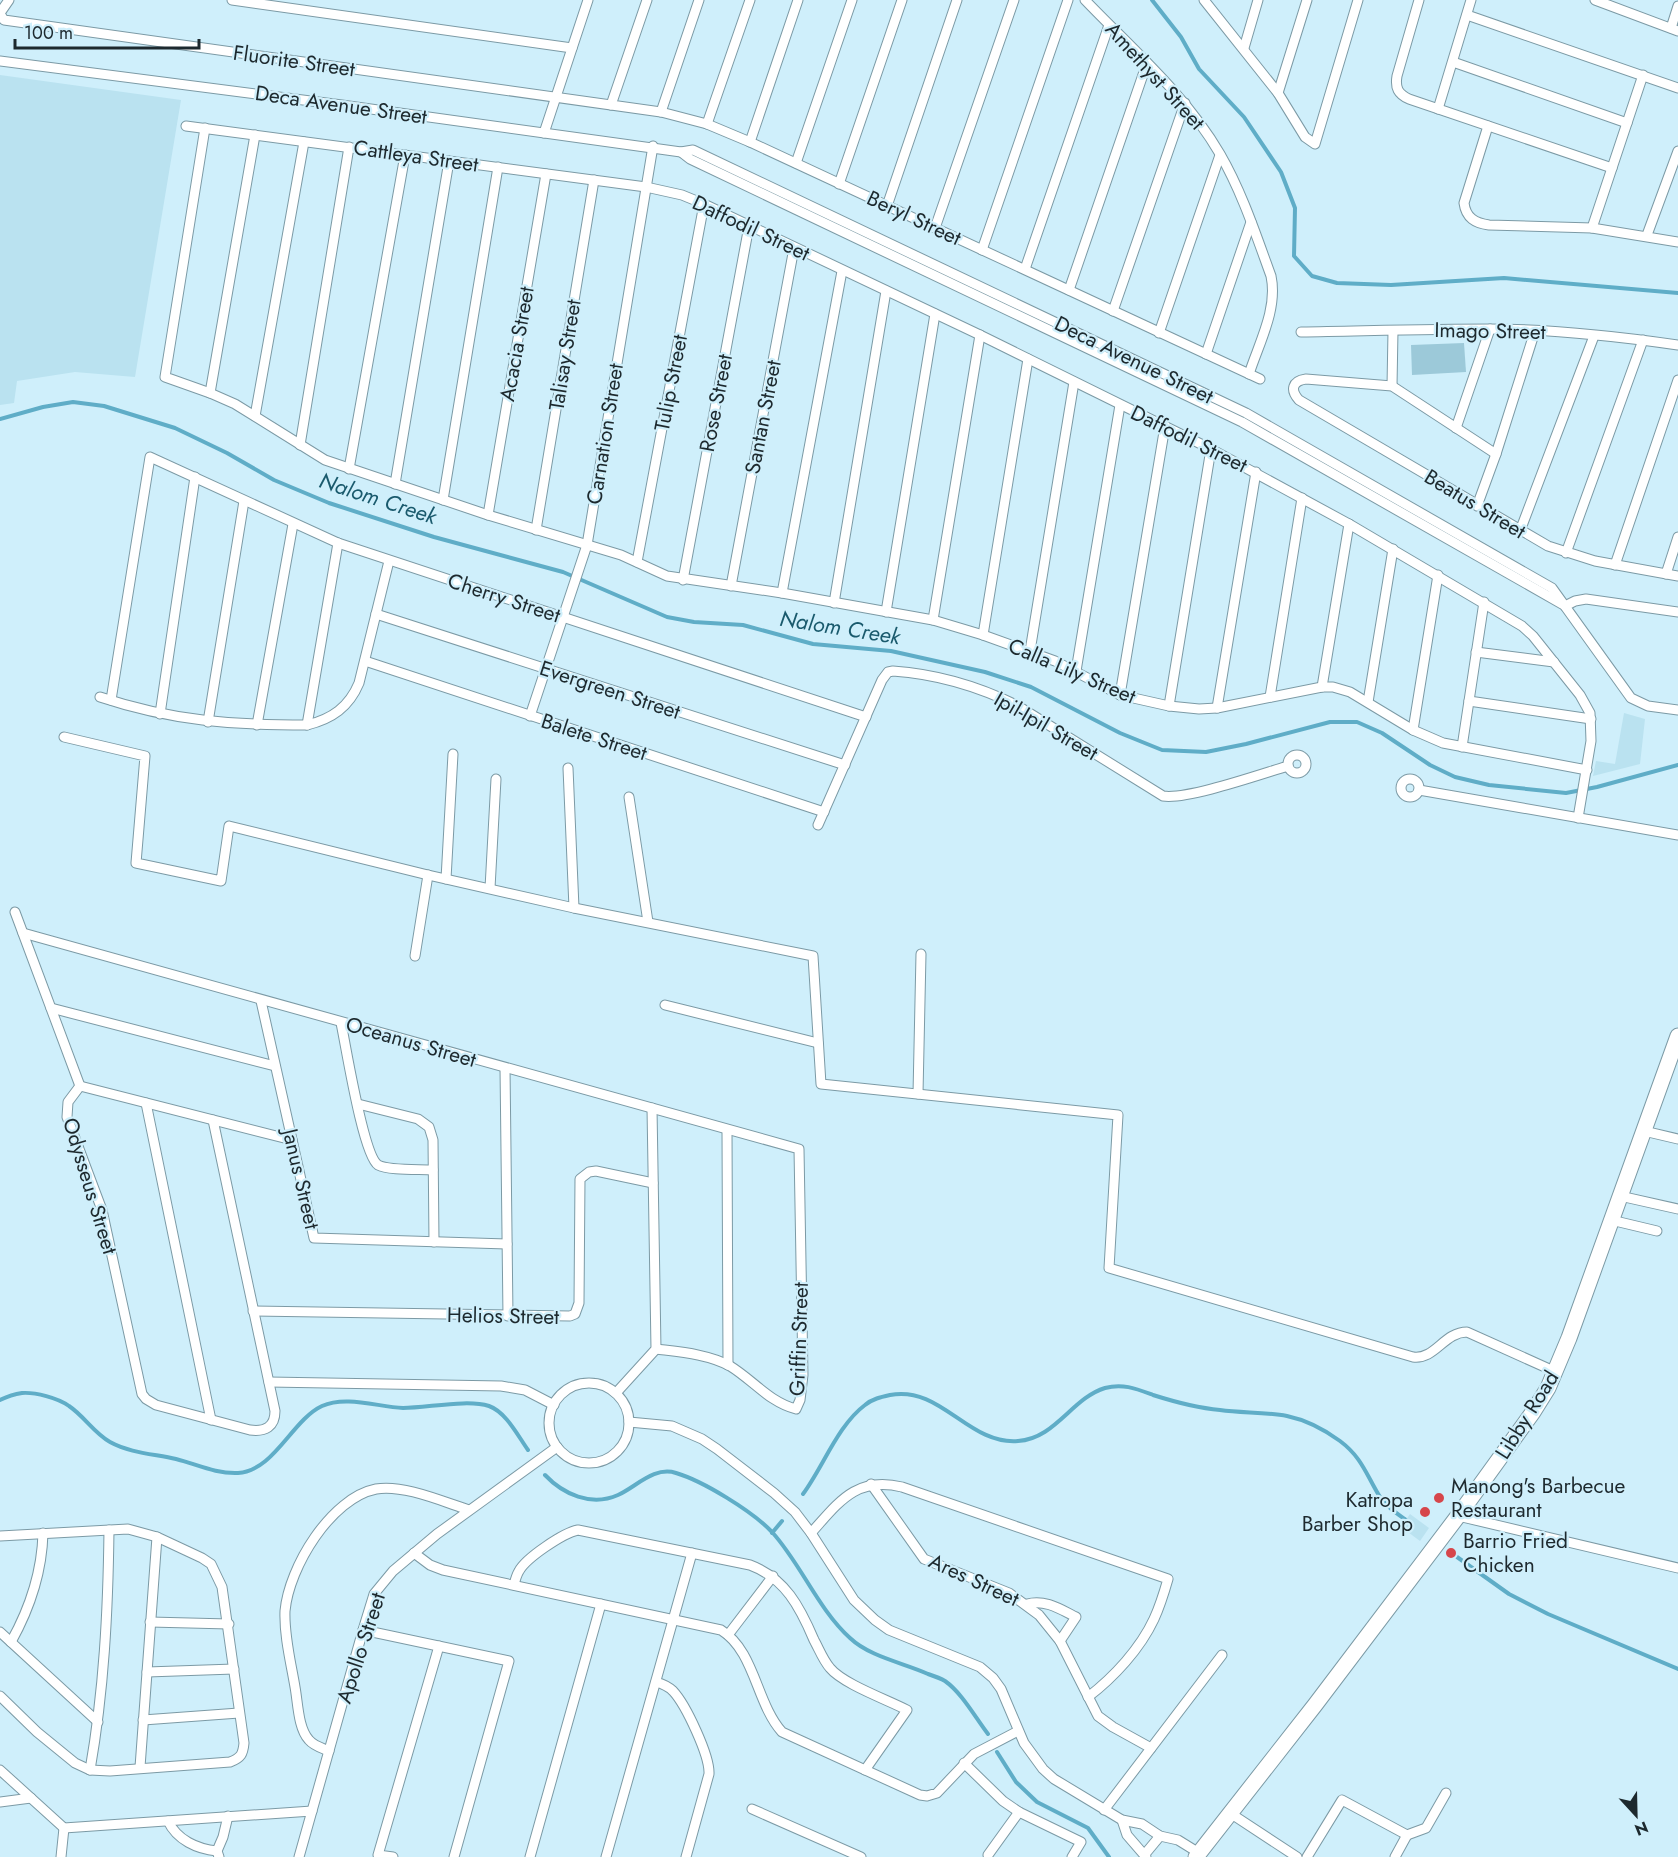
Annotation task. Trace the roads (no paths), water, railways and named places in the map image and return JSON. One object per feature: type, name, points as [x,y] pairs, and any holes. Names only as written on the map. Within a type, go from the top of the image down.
[{"type":"main road","name":"Libby Road","points":[[1198,1855],[1458,1516],[1533,1412],[1556,1372],[1678,1036]]},
{"type":"street","points":[[0,14],[9,0]]},
{"type":"street","points":[[232,0],[572,48]]},
{"type":"street","points":[[544,133],[588,0]]},
{"type":"street","points":[[611,105],[647,0]]},
{"type":"street","points":[[661,112],[699,0]]},
{"type":"street","points":[[707,124],[750,0]]},
{"type":"street","points":[[750,142],[798,0]]},
{"type":"street","points":[[796,163],[852,0]]},
{"type":"street","points":[[839,184],[902,0]]},
{"type":"street","points":[[887,206],[957,0]]},
{"type":"street","points":[[935,228],[1014,0]]},
{"type":"street","points":[[982,250],[1068,0]]},
{"type":"street","name":"Amethyst Street","points":[[1084,0],[1185,103],[1220,155],[1251,222],[1274,289],[1273,303],[1249,374]]},
{"type":"street","points":[[1204,0],[1278,93],[1305,137],[1315,144],[1358,0]]},
{"type":"street","points":[[1244,48],[1258,0]]},
{"type":"street","points":[[1278,93],[1306,0]]},
{"type":"street","points":[[1419,0],[1397,76],[1398,91],[1409,99],[1612,168]]},
{"type":"street","points":[[1438,109],[1471,0]]},
{"type":"street","points":[[1595,0],[1623,5],[1675,29],[1678,6]]},
{"type":"street","name":"Fluorite Street","points":[[0,14],[4,20],[555,97]]},
{"type":"street","points":[[1467,15],[1678,88]]},
{"type":"street","points":[[1025,270],[1109,25]]},
{"type":"street","name":"Deca Avenue Street","points":[[0,61],[653,146],[681,152],[690,159],[789,200],[1270,431],[1466,544],[1565,606],[1631,698],[1648,706],[1678,710]]},
{"type":"street","points":[[1453,62],[1627,123]]},
{"type":"street","points":[[1069,290],[1148,63]]},
{"type":"street","points":[[1592,228],[1643,75]]},
{"type":"street","name":"Beryl Street","points":[[555,97],[661,112],[707,124],[796,163],[1260,379]]},
{"type":"street","points":[[1113,311],[1185,103]]},
{"type":"street","name":"Cattleya Street","points":[[186,126],[646,187]]},
{"type":"street","points":[[1488,126],[1464,203],[1465,210],[1473,220],[1489,225],[1592,228],[1647,235],[1678,242]]},
{"type":"street","name":"Calla Lily Street","points":[[205,128],[165,377],[210,393],[255,416],[325,460],[488,515],[587,545],[637,562],[667,576],[782,593],[933,620],[1030,651],[1076,671],[1120,695],[1169,706],[1199,709],[1217,708],[1322,687],[1341,689],[1368,702],[1428,738],[1461,747],[1587,770]]},
{"type":"street","points":[[210,393],[255,135]]},
{"type":"street","points":[[255,416],[304,142]]},
{"type":"street","name":"Carnation Street","points":[[530,716],[587,545],[653,146]]},
{"type":"street","points":[[300,446],[349,147]]},
{"type":"street","points":[[1647,235],[1678,151]]},
{"type":"street","points":[[349,469],[405,155]]},
{"type":"street","points":[[1160,333],[1220,155]]},
{"type":"street","points":[[395,484],[449,161]]},
{"type":"street","points":[[443,500],[498,167]]},
{"type":"street","name":"Acacia Street","points":[[488,515],[546,174]]},
{"type":"street","name":"Talisay Street","points":[[536,530],[594,180]]},
{"type":"street","name":"Daffodil Street","points":[[646,187],[665,190],[704,204],[980,335],[1211,449],[1393,549],[1522,626],[1533,636],[1585,702],[1591,719],[1591,741],[1578,818]]},
{"type":"street","name":"Tulip Street","points":[[637,562],[704,204]]},
{"type":"street","points":[[1206,354],[1251,222]]},
{"type":"street","name":"Rose Street","points":[[683,580],[749,226]]},
{"type":"street","name":"Santan Street","points":[[732,586],[794,248]]},
{"type":"street","points":[[782,593],[842,271]]},
{"type":"street","points":[[834,603],[886,291]]},
{"type":"street","points":[[886,612],[935,314]]},
{"type":"street","points":[[1456,428],[1490,329]]},
{"type":"street","name":"Imago Street","points":[[1301,332],[1490,329],[1643,340],[1678,345]]},
{"type":"street","points":[[1394,331],[1392,386],[1496,454]]},
{"type":"street","points":[[1477,506],[1535,331]]},
{"type":"street","points":[[933,620],[980,335]]},
{"type":"street","points":[[1520,531],[1594,336]]},
{"type":"street","points":[[1566,553],[1643,340]]},
{"type":"street","points":[[983,635],[1028,359]]},
{"type":"street","name":"Beatus Street","points":[[1392,386],[1306,379],[1297,382],[1293,392],[1299,400],[1548,546],[1566,553],[1615,565],[1678,576]]},
{"type":"street","points":[[1615,565],[1678,380]]},
{"type":"street","points":[[1030,651],[1074,382]]},
{"type":"street","points":[[1076,671],[1120,405]]},
{"type":"street","points":[[1120,695],[1165,426]]},
{"type":"street","points":[[1169,706],[1211,449]]},
{"type":"street","name":"Cherry Street","points":[[111,700],[150,457],[338,543],[866,717]]},
{"type":"street","points":[[1217,708],[1256,472]]},
{"type":"street","points":[[160,714],[195,477]]},
{"type":"street","points":[[1270,697],[1302,498]]},
{"type":"street","points":[[208,722],[244,501]]},
{"type":"street","points":[[257,725],[293,524]]},
{"type":"street","points":[[1322,687],[1349,524]]},
{"type":"street","points":[[1666,574],[1678,537]]},
{"type":"street","points":[[307,725],[338,543]]},
{"type":"street","points":[[1368,702],[1393,549]]},
{"type":"street","points":[[100,697],[160,714],[208,722],[307,725],[334,716],[345,706],[357,689],[389,561]]},
{"type":"street","points":[[1413,730],[1438,575]]},
{"type":"street","points":[[1565,606],[1586,599],[1678,612]]},
{"type":"street","points":[[1461,747],[1484,602]]},
{"type":"street","name":"Evergreen Street","points":[[376,614],[845,765]]},
{"type":"street","points":[[1476,652],[1554,662]]},
{"type":"street","name":"Balete Street","points":[[365,661],[824,812]]},
{"type":"street","name":"Ipil-Ipil Street","points":[[818,825],[885,675],[893,671],[970,686],[996,695],[1018,706],[1163,796],[1174,797],[1288,766]]},
{"type":"street","points":[[1468,701],[1591,719]]},
{"type":"street","points":[[64,737],[145,756],[136,863],[221,881],[229,825],[428,875],[574,908],[813,956],[821,1084],[1118,1115],[1109,1268],[1413,1357],[1427,1356],[1451,1336],[1467,1332],[1556,1372]]},
{"type":"street","points":[[446,879],[453,754]]},
{"type":"street","points":[[568,768],[574,908]]},
{"type":"street","points":[[490,888],[496,779]]},
{"type":"street","points":[[1419,790],[1678,835]]},
{"type":"street","points":[[629,797],[648,922]]},
{"type":"street","points":[[415,956],[428,875]]},
{"type":"street","name":"Odysseus Street","points":[[15,912],[80,1086],[68,1102],[67,1117],[102,1210],[140,1389],[146,1399],[156,1405],[212,1420]]},
{"type":"street","name":"Oceanus Street","points":[[23,933],[799,1149]]},
{"type":"street","points":[[918,1094],[921,954]]},
{"type":"street","name":"Janus Street","points":[[261,1001],[314,1238],[507,1244]]},
{"type":"street","points":[[665,1005],[818,1043]]},
{"type":"street","points":[[51,1008],[275,1066]]},
{"type":"street","points":[[341,1023],[366,1140],[374,1161],[384,1167],[433,1170]]},
{"type":"street","points":[[505,1068],[508,1316]]},
{"type":"street","points":[[80,1086],[292,1140]]},
{"type":"street","points":[[146,1103],[212,1420],[260,1431],[272,1425],[275,1411],[213,1119]]},
{"type":"street","points":[[358,1104],[418,1119],[429,1126],[433,1140],[434,1242]]},
{"type":"street","points":[[616,1393],[656,1349],[652,1108]]},
{"type":"street","points":[[727,1130],[728,1365]]},
{"type":"street","points":[[1644,1131],[1678,1139]]},
{"type":"street","name":"Griffin Street","points":[[656,1349],[696,1355],[728,1365],[751,1380],[777,1402],[796,1409],[802,1389],[799,1149]]},
{"type":"street","name":"Helios Street","points":[[253,1311],[563,1318],[575,1314],[578,1309],[579,1185],[584,1175],[596,1171],[653,1183]]},
{"type":"street","points":[[1620,1196],[1678,1209]]},
{"type":"street","points":[[1611,1220],[1657,1232]]},
{"type":"street","points":[[269,1382],[501,1386],[525,1390],[554,1405]]},
{"type":"street","points":[[594,1383],[616,1393],[626,1406],[629,1422],[629,1431],[622,1446],[602,1461],[594,1463],[577,1461],[563,1453],[557,1447],[550,1431],[550,1413],[564,1392],[578,1385],[594,1383]]},
{"type":"street","points":[[629,1422],[672,1426],[702,1439],[785,1502],[810,1533],[854,1600],[874,1620],[889,1630],[980,1667],[993,1678],[1001,1689],[1024,1743],[1043,1769],[1073,1792],[1122,1820],[1142,1824],[1160,1836],[1179,1840],[1198,1855]]},
{"type":"street","name":"Apollo Street","points":[[299,1857],[369,1608],[378,1588],[414,1553],[557,1447]]},
{"type":"street","points":[[810,1533],[851,1492],[871,1484],[889,1484],[902,1486],[1168,1579],[1154,1619],[1145,1635],[1123,1664],[1088,1697]]},
{"type":"street","name":"Ares Street","points":[[871,1484],[927,1561],[1009,1593],[1027,1604],[1060,1641],[1094,1710],[1105,1722],[1151,1748]]},
{"type":"street","points":[[329,1751],[315,1745],[305,1734],[286,1629],[285,1610],[288,1594],[309,1545],[337,1511],[364,1492],[378,1488],[408,1492],[469,1510]]},
{"type":"street","points":[[1458,1516],[1678,1568]]},
{"type":"street","points":[[0,1536],[128,1529],[157,1537],[211,1564],[222,1587],[229,1624],[244,1743],[243,1753],[239,1759],[230,1762],[110,1771],[90,1770],[75,1763],[59,1750],[0,1696]]},
{"type":"street","points":[[90,1770],[98,1722],[108,1621],[109,1530]]},
{"type":"street","points":[[514,1586],[519,1572],[528,1561],[571,1531],[585,1530],[750,1565],[773,1576],[796,1603],[830,1668],[845,1680],[908,1710],[865,1770]]},
{"type":"street","points":[[11,1642],[35,1587],[43,1556],[44,1533]]},
{"type":"street","points":[[140,1767],[157,1537]]},
{"type":"street","points":[[414,1553],[430,1565],[443,1570],[711,1627],[729,1635],[740,1651],[771,1718],[782,1732],[920,1795],[932,1795],[942,1788],[964,1763],[985,1747],[1018,1731]]},
{"type":"street","points":[[606,1857],[692,1553]]},
{"type":"street","points":[[729,1635],[773,1576]]},
{"type":"street","points":[[1027,1604],[1047,1603],[1076,1617],[1060,1641]]},
{"type":"street","points":[[530,1857],[602,1604]]},
{"type":"street","points":[[150,1622],[229,1624]]},
{"type":"street","points":[[363,1630],[509,1661],[454,1857]]},
{"type":"street","points":[[0,1632],[98,1722]]},
{"type":"street","points":[[393,1857],[378,1854],[439,1646]]},
{"type":"street","points":[[1104,1810],[1222,1655]]},
{"type":"street","points":[[147,1672],[234,1669]]},
{"type":"street","points":[[656,1682],[666,1685],[678,1698],[709,1761],[710,1774],[686,1857]]},
{"type":"street","points":[[143,1720],[239,1713]]},
{"type":"street","points":[[964,1763],[990,1789],[1019,1812],[1081,1842],[1072,1857]]},
{"type":"street","points":[[0,1770],[64,1828],[312,1811]]},
{"type":"street","points":[[1395,1857],[1407,1835],[1426,1828],[1446,1793]]},
{"type":"street","points":[[0,1802],[32,1798]]},
{"type":"street","points":[[1307,1857],[1342,1800],[1407,1835]]},
{"type":"street","points":[[752,1809],[861,1857]]},
{"type":"street","points":[[988,1855],[1019,1812]]},
{"type":"street","points":[[1230,1813],[1297,1857]]},
{"type":"street","points":[[168,1821],[174,1831],[185,1840],[218,1854],[228,1816]]},
{"type":"street","points":[[1122,1820],[1130,1839],[1146,1855],[1160,1836]]},
{"type":"street","points":[[61,1857],[64,1828]]},
{"type":"waterway","points":[[1152,0],[1181,37],[1199,69],[1244,117],[1281,172],[1295,208],[1294,256],[1312,276],[1337,283],[1391,285],[1504,278],[1678,293]]},
{"type":"waterway","name":"Nalom Creek","points":[[0,419],[43,407],[73,402],[104,406],[175,428],[227,453],[274,480],[329,503],[434,537],[563,572],[667,617],[694,622],[743,625],[813,644],[891,651],[985,672],[1031,687],[1120,733],[1162,750],[1206,752],[1330,722],[1357,722],[1382,733],[1430,765],[1455,777],[1489,785],[1566,793],[1678,765]]},
{"type":"waterway","points":[[803,1494],[855,1413],[877,1398],[908,1394],[940,1406],[984,1434],[1000,1440],[1018,1441],[1031,1439],[1043,1433],[1093,1393],[1105,1388],[1124,1386],[1194,1406],[1287,1416],[1315,1426],[1353,1452],[1383,1500],[1406,1520]]},
{"type":"waterway","points":[[0,1400],[22,1393],[53,1398],[69,1406],[99,1434],[118,1446],[230,1473],[251,1470],[262,1464],[311,1413],[322,1406],[341,1402],[403,1408],[470,1403],[489,1406],[501,1413],[528,1450]]},
{"type":"waterway","points":[[545,1475],[560,1488],[588,1499],[598,1500],[618,1495],[660,1472],[676,1473],[687,1477],[727,1498],[772,1532],[792,1558],[828,1614],[850,1638],[877,1655],[945,1681],[963,1699],[988,1734]]},
{"type":"waterway","points":[[772,1533],[782,1521]]},
{"type":"waterway","points":[[1457,1557],[1509,1594],[1548,1614],[1678,1669]]},
{"type":"waterway","points":[[997,1752],[1016,1782],[1037,1802],[1088,1828],[1109,1857]]},
{"type":"place","name":"Manong's Barbecue Restaurant","points":[[1439,1498]]},
{"type":"place","name":"Katropa Barber Shop","points":[[1425,1512]]},
{"type":"place","name":"Barrio Fried Chicken","points":[[1451,1553]]}]
